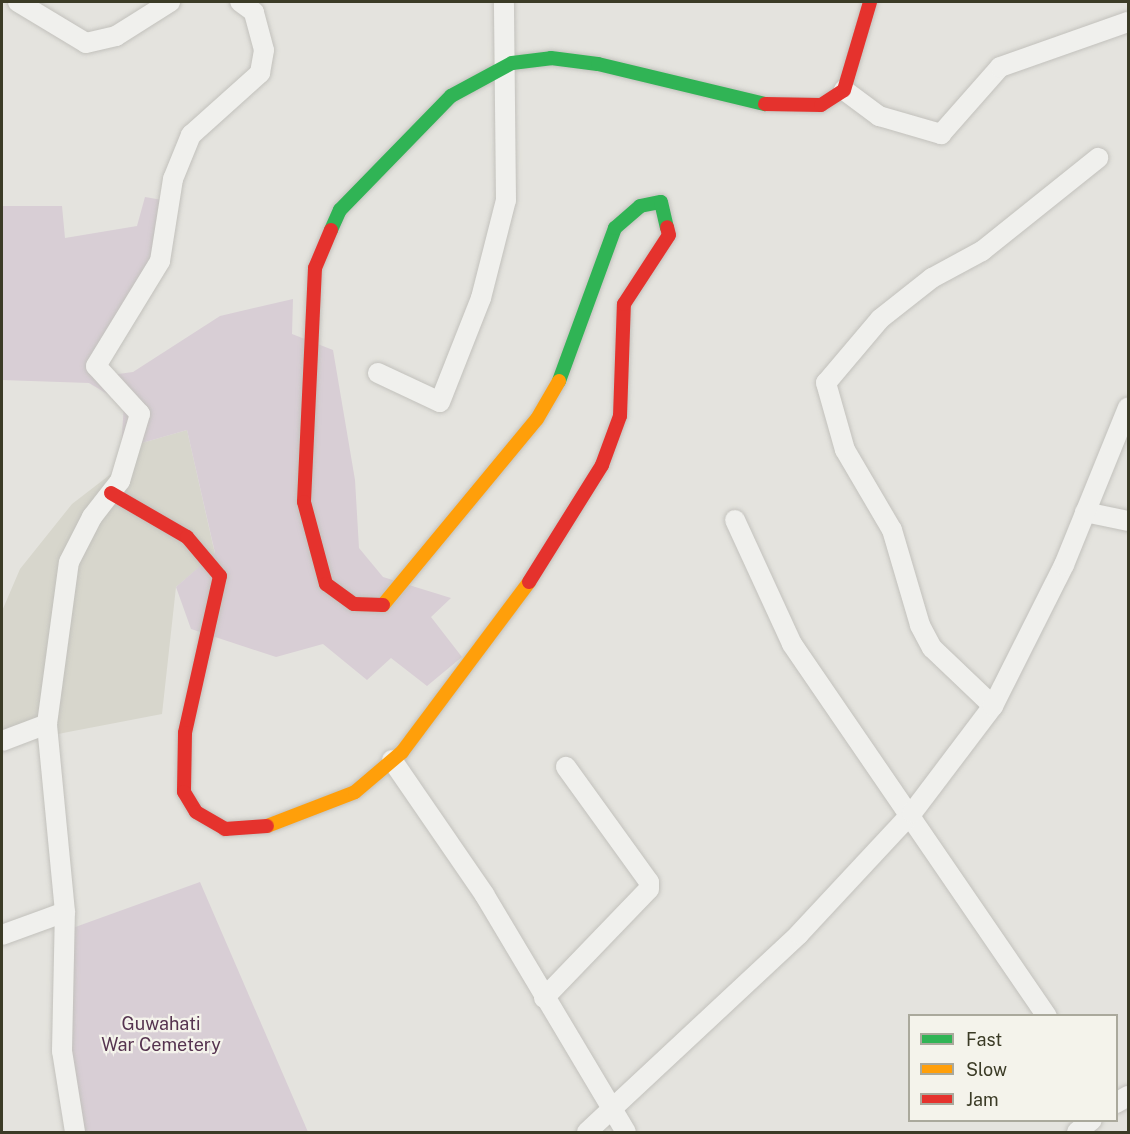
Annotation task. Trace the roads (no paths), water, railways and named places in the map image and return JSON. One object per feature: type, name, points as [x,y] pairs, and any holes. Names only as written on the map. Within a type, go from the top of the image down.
[{"type":"street","points":[[18,2],[86,43],[116,36],[170,2]]},
{"type":"street","points":[[75,1132],[62,1051],[65,912],[47,724],[69,562],[128,461],[140,414],[96,366],[160,261],[173,179],[191,135],[260,74],[264,50],[257,22],[240,2]]},
{"type":"street","points":[[378,373],[433,401],[446,394],[481,298],[506,200],[502,68],[504,2]]},
{"type":"street","points":[[111,493],[187,537],[220,576],[185,733],[184,792],[196,812],[225,830],[261,830],[355,792],[392,760],[532,579],[602,465],[620,416],[624,304],[669,235],[661,202],[640,206],[615,228],[559,388],[382,606],[354,604],[326,584],[304,502],[315,268],[340,210],[400,143],[451,96],[502,68],[551,58],[598,64],[784,106],[821,105],[844,90],[870,2]]},
{"type":"street","points":[[844,90],[879,116],[941,134],[1000,67],[1128,22]]},
{"type":"street","points":[[993,706],[932,648],[920,626],[892,530],[845,450],[826,383],[880,319],[932,278],[982,251],[1098,158]]},
{"type":"street","points":[[587,1132],[611,1114],[800,934],[912,813],[993,706],[1085,512],[1128,407]]},
{"type":"street","points":[[1085,512],[1128,521]]},
{"type":"street","points":[[735,520],[792,644],[912,813],[1046,1014]]},
{"type":"street","points":[[2,741],[47,724]]},
{"type":"street","points":[[392,760],[484,894],[611,1114],[626,1132]]},
{"type":"street","points":[[544,999],[649,890],[649,882],[566,767]]},
{"type":"street","points":[[2,935],[65,912]]},
{"type":"street","points":[[1077,1132],[1090,1122]]},
{"type":"park label","name":"Guwahati War Cemetery","points":[[161,1035]]}]
